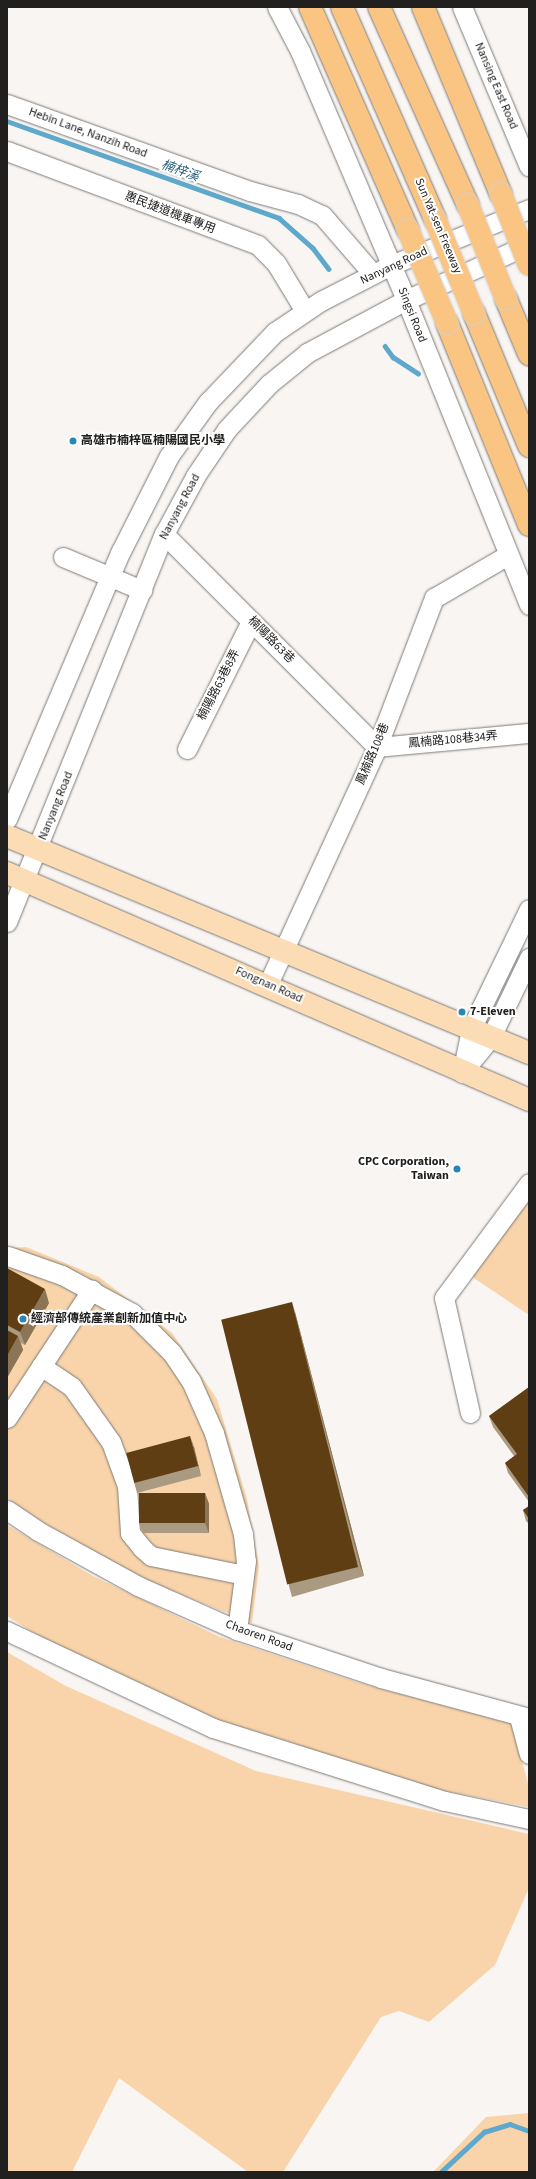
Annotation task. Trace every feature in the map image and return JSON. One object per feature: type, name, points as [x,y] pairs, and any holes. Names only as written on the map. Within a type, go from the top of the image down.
[{"type":"highway","points":[[310,7],[408,230],[529,525]]},
{"type":"highway","name":"Sun Yat-sen Freeway","points":[[342,7],[435,219],[529,446]]},
{"type":"highway","points":[[379,7],[468,205],[529,354]]},
{"type":"highway","points":[[423,7],[436,34],[529,265]]},
{"type":"highway","points":[[427,7],[436,34]]},
{"type":"main road","points":[[7,836],[529,1054]]},
{"type":"main road","name":"Fongnan Road","points":[[16,877],[268,984],[462,1073],[529,1100]]},
{"type":"street","name":"Singsi Road","points":[[277,7],[300,51],[406,300],[529,605]]},
{"type":"street","name":"Nansing East Road","points":[[462,7],[529,166]]},
{"type":"street","name":"Hebin Lane, Nanzih Road","points":[[7,104],[250,191],[298,204],[322,215],[373,274]]},
{"type":"street","name":"惠民捷道機車專用","points":[[7,151],[258,245],[276,263],[305,311]]},
{"type":"street","name":"Nanyang Road","points":[[7,819],[109,576],[169,456],[186,430],[244,362],[275,332],[305,311],[373,274],[391,265],[529,209]]},
{"type":"street","name":"Nanyang Road","points":[[7,922],[16,877],[38,850],[164,534],[196,475],[251,402],[307,353],[406,300],[529,244]]},
{"type":"street","name":"楠陽路63巷","points":[[164,534],[377,747]]},
{"type":"street","name":"鳳楠路108巷","points":[[268,984],[285,952],[377,747],[434,598],[508,555]]},
{"type":"street","points":[[63,557],[142,590]]},
{"type":"street","name":"楠陽路63巷8弄","points":[[187,749],[251,621]]},
{"type":"street","name":"鳳楠路108巷34弄","points":[[377,747],[529,733]]},
{"type":"street","points":[[462,1073],[471,1029],[529,909]]},
{"type":"street","points":[[462,1073],[491,1037],[529,958]]},
{"type":"street","points":[[470,1413],[444,1298],[529,1184]]},
{"type":"street","points":[[8,1256],[92,1289],[132,1313],[172,1353],[191,1381],[214,1433],[243,1534],[244,1575],[237,1630]]},
{"type":"street","points":[[7,1418],[92,1289]]},
{"type":"street","points":[[41,1366],[72,1388],[111,1442],[127,1486],[130,1532],[142,1548],[151,1556],[244,1575]]},
{"type":"street","name":"Chaoren Road","points":[[7,1510],[38,1531],[138,1586],[237,1630],[381,1678],[524,1717]]},
{"type":"street","points":[[7,1631],[213,1728],[444,1801],[529,1819]]},
{"type":"street","points":[[524,1717],[529,1754]]},
{"type":"shaded area","points":[[529,1195],[529,1315],[459,1268]]},
{"type":"shaded area","name":"經濟部傳統產業創新加值中心","points":[[26,1247],[99,1277],[172,1333],[217,1399],[247,1499],[259,1567],[252,1623],[146,1580],[44,1523],[7,1498],[7,1248]]},
{"type":"shaded area","points":[[7,1525],[93,1576],[220,1637],[363,1684],[512,1724],[529,1787],[529,1807],[440,1790],[205,1717],[65,1652],[7,1616]]},
{"type":"shaded area","points":[[7,1652],[66,1686],[256,1771],[529,1834],[529,1888],[495,1965],[429,2022],[399,2011],[381,2017],[283,2172],[248,2172],[119,2078],[72,2172],[7,2172]]},
{"type":"shaded area","points":[[529,2113],[529,2172],[433,2172],[486,2117]]},
{"type":"building","name":"經濟部傳統產業創新加值中心","points":[[7,1268],[45,1289],[20,1332],[7,1325]]},
{"type":"building","points":[[292,1302],[358,1567],[287,1585],[221,1320]]},
{"type":"building","points":[[7,1330],[18,1336],[7,1356]]},
{"type":"building","points":[[529,1387],[529,1497],[505,1463],[517,1454],[489,1416]]},
{"type":"building","points":[[190,1436],[198,1466],[134,1483],[126,1453]]},
{"type":"building","points":[[139,1493],[205,1493],[205,1523],[139,1523]]},
{"type":"building","points":[[529,1506],[529,1519],[523,1510]]},
{"type":"waterway","name":"楠梓溪","points":[[7,121],[279,218],[313,248],[329,269]]},
{"type":"waterway","name":"楠梓溪","points":[[385,346],[393,357],[418,373]]},
{"type":"waterway","points":[[441,2172],[484,2132],[510,2124],[529,2131]]},
{"type":"place","name":"高雄市楠梓區楠陽國民小學","points":[[73,441]]},
{"type":"place","name":"7-Eleven","points":[[462,1012]]},
{"type":"place","name":"CPC Corporation, Taiwan","points":[[457,1169]]},
{"type":"place","name":"經濟部傳統產業創新加值中心","points":[[23,1319]]}]
